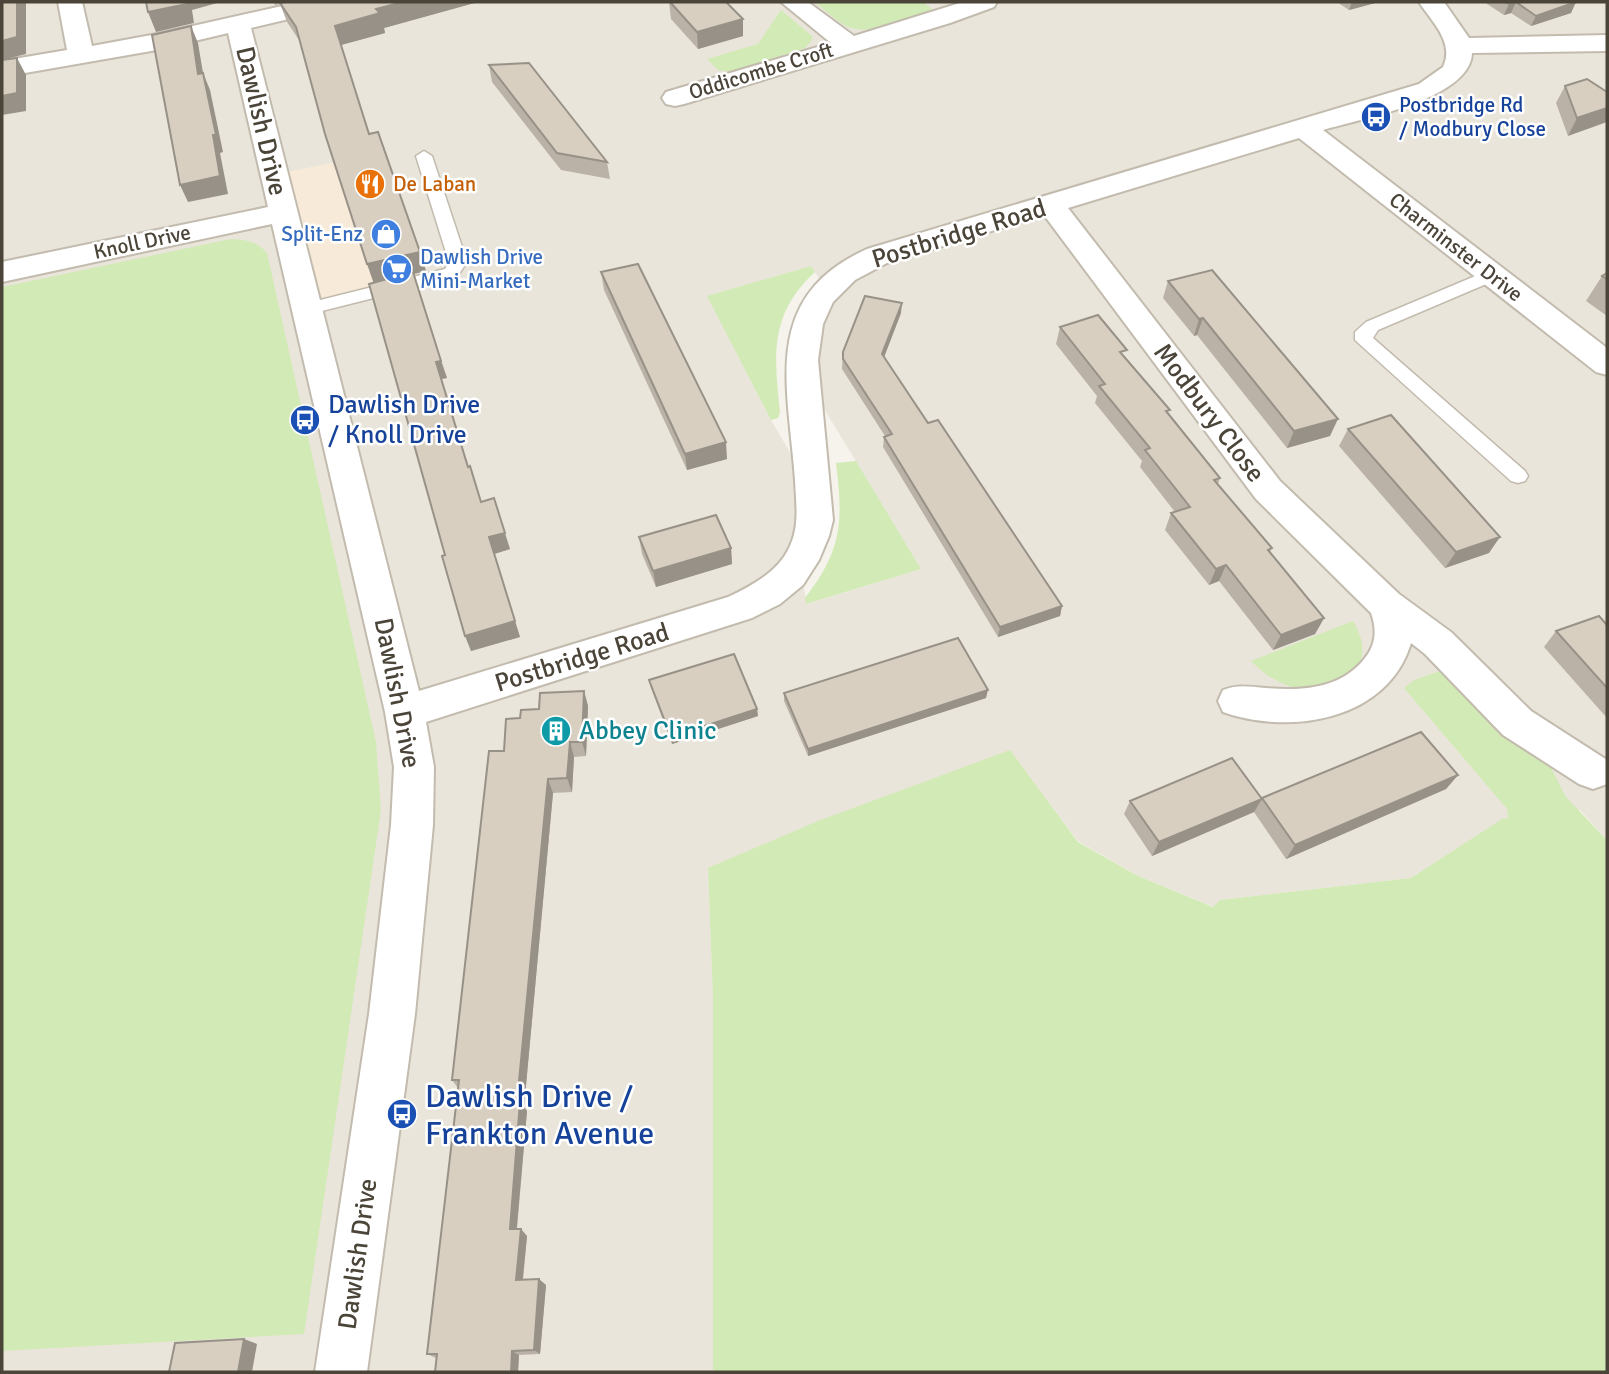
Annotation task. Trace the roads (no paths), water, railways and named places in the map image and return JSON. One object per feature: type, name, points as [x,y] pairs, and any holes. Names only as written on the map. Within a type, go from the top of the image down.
[{"type":"street","points":[[71,2],[81,55]]},
{"type":"street","points":[[2,69],[238,25],[331,2]]},
{"type":"street","name":"Oddicombe Croft","points":[[793,2],[848,44]]},
{"type":"street","name":"Oddicombe Croft","points":[[675,98],[941,18],[985,2]]},
{"type":"street","points":[[1431,2],[1460,46],[1607,43]]},
{"type":"street","name":"Dawlish Drive","points":[[238,25],[405,712],[414,767],[412,825],[392,1014],[341,1372]]},
{"type":"street","name":"Postbridge Road","points":[[405,712],[693,623],[754,602],[775,589],[799,565],[814,531],[814,493],[802,360],[805,327],[819,298],[834,281],[866,260],[1306,129],[1436,86],[1458,66],[1462,53],[1460,46]]},
{"type":"street","name":"Charminster Drive","points":[[1306,129],[1607,364]]},
{"type":"street","name":"Modbury Close","points":[[1051,205],[1268,490],[1386,604],[1438,643],[1517,723],[1592,772]]},
{"type":"street","name":"Knoll Drive","points":[[2,272],[283,213]]},
{"type":"street","points":[[1237,701],[1276,707],[1313,704],[1343,695],[1363,685],[1380,669],[1394,639],[1395,625],[1386,604]]},
{"type":"lane","points":[[306,309],[441,277],[456,268],[458,262],[424,156]]},
{"type":"lane","points":[[1492,275],[1371,326],[1364,332],[1364,340],[1518,476]]},
{"type":"place","name":"Postbridge Rd / Modbury Close","points":[[1376,117]]},
{"type":"place","name":"De Laban","points":[[370,184]]},
{"type":"place","name":"Split-Enz","points":[[386,234]]},
{"type":"place","name":"Dawlish Drive Mini-Market","points":[[397,269]]},
{"type":"place","name":"Dawlish Drive / Knoll Drive","points":[[305,420]]},
{"type":"place","name":"Abbey Clinic","points":[[556,731]]},
{"type":"place","name":"Dawlish Drive / Frankton Avenue","points":[[402,1114]]}]
